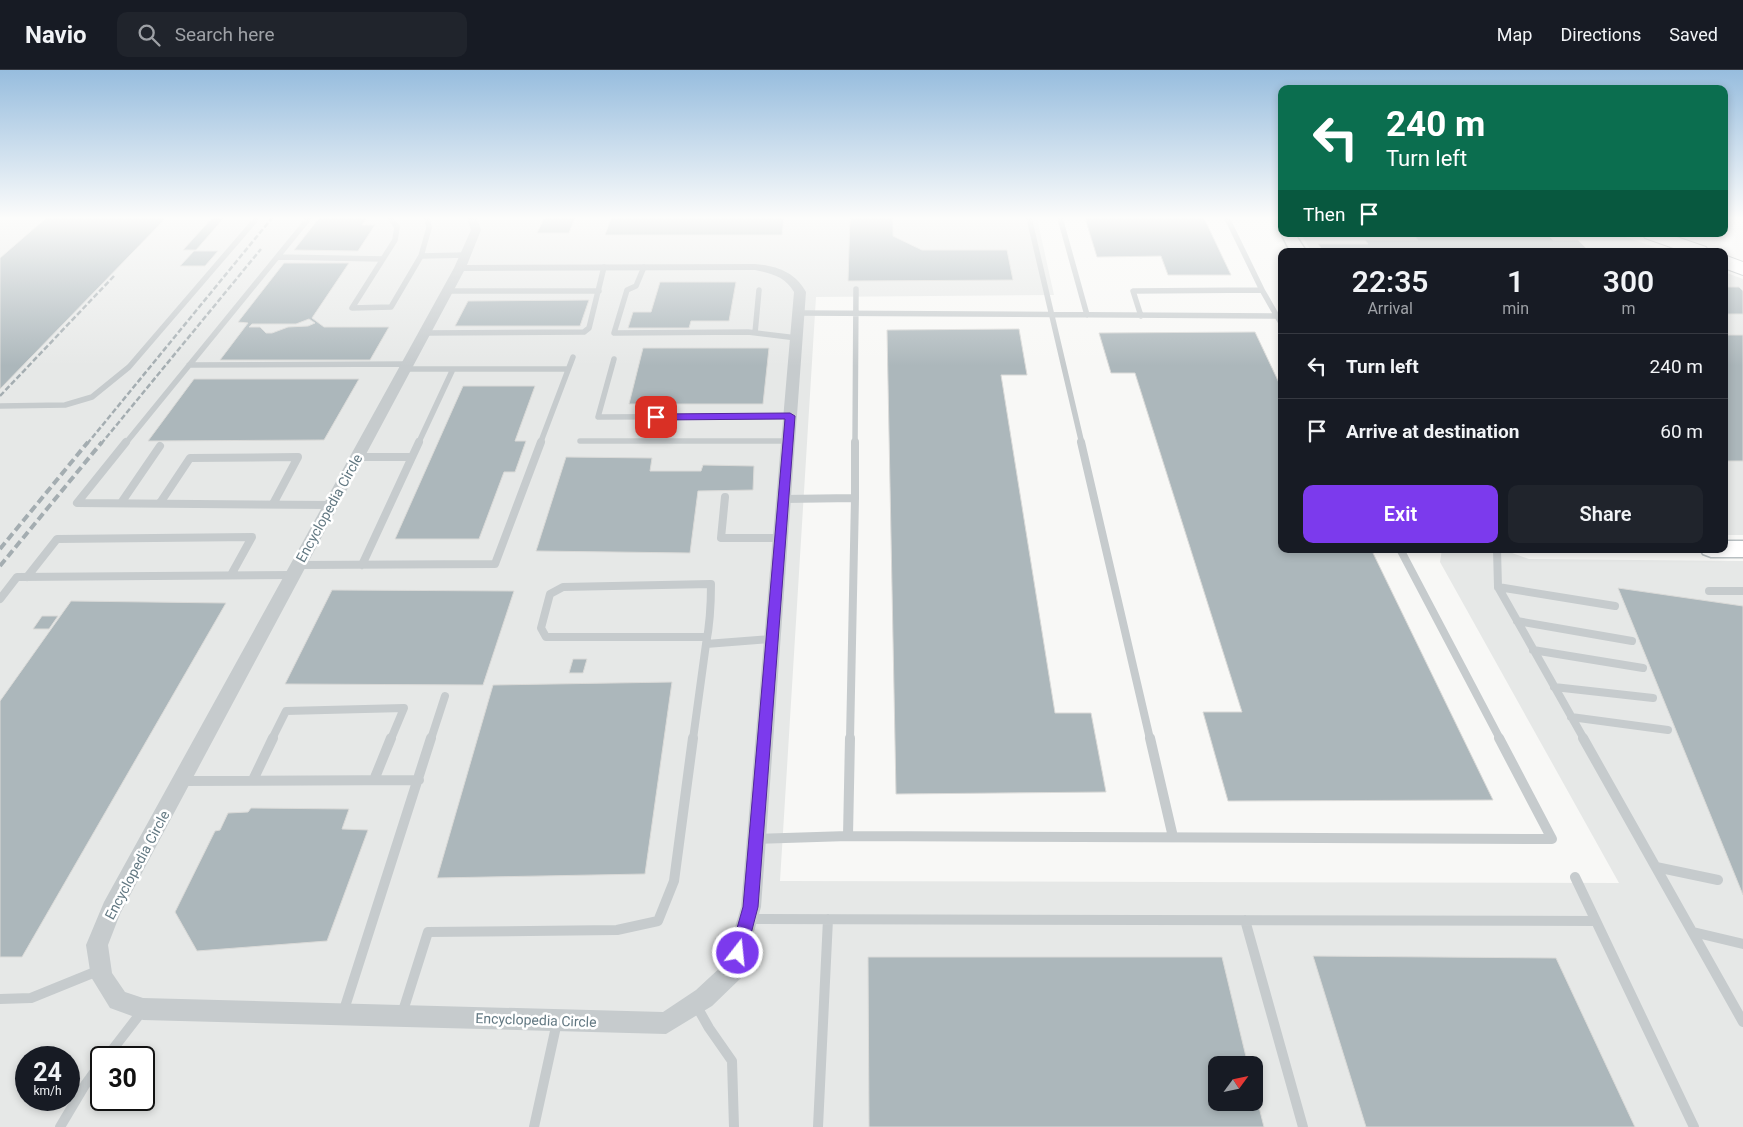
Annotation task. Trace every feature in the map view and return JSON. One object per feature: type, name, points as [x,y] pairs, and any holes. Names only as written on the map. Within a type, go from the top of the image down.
[{"type":"street","name":"Encyclopedia Circle","points":[[460,267],[111,909],[97,945],[102,977],[118,1000],[143,1009],[666,1023],[704,998],[733,970],[751,907],[800,292],[797,283],[787,275],[773,269],[758,267]]},
{"type":"street","points":[[1728,549],[1743,549]]},
{"type":"lane","points":[[0,406],[65,406],[92,397],[129,367],[214,267]]},
{"type":"lane","points":[[269,267],[77,503],[331,505]]},
{"type":"lane","points":[[377,267],[352,308],[391,308],[414,267]]},
{"type":"lane","points":[[425,333],[584,332],[589,328],[604,267]]},
{"type":"lane","points":[[644,267],[636,286],[627,290],[614,333],[755,332],[797,338]]},
{"type":"lane","points":[[1041,267],[1172,837]]},
{"type":"lane","points":[[1074,267],[1087,315]]},
{"type":"lane","points":[[799,314],[1277,316],[1251,267]]},
{"type":"lane","points":[[755,332],[759,290]]},
{"type":"lane","points":[[848,836],[855,498],[856,290]]},
{"type":"lane","points":[[1141,316],[1133,291],[1262,290]]},
{"type":"lane","points":[[448,291],[599,292]]},
{"type":"lane","points":[[0,599],[17,577],[231,575],[362,564],[494,564],[573,357]]},
{"type":"lane","points":[[614,359],[598,417],[790,416]]},
{"type":"lane","points":[[189,365],[568,369]]},
{"type":"lane","points":[[362,564],[453,369]]},
{"type":"lane","points":[[580,441],[788,441]]},
{"type":"lane","points":[[121,503],[160,446]]},
{"type":"lane","points":[[160,503],[190,458],[298,457],[273,504]]},
{"type":"lane","points":[[358,457],[412,457]]},
{"type":"lane","points":[[725,497],[720,538],[780,538]]},
{"type":"lane","points":[[784,498],[855,498]]},
{"type":"lane","points":[[27,577],[57,539],[252,537],[231,575]]},
{"type":"lane","points":[[756,839],[848,836],[1552,838],[1402,553]]},
{"type":"lane","points":[[1498,553],[1498,587],[1743,1022]]},
{"type":"lane","points":[[402,1016],[428,932],[617,930],[658,921],[674,881],[706,640],[711,612],[710,584],[563,587],[550,594],[541,628],[546,637],[706,640],[772,640]]},
{"type":"lane","points":[[1498,587],[1615,606]]},
{"type":"lane","points":[[1709,591],[1743,591]]},
{"type":"lane","points":[[1517,621],[1632,641]]},
{"type":"lane","points":[[1533,650],[1643,668]]},
{"type":"lane","points":[[1554,687],[1653,698]]},
{"type":"lane","points":[[342,1015],[446,696]]},
{"type":"lane","points":[[252,780],[286,711],[404,708],[374,780]]},
{"type":"lane","points":[[1571,717],[1668,730]]},
{"type":"lane","points":[[181,780],[419,780]]},
{"type":"lane","points":[[1656,867],[1718,880]]},
{"type":"lane","points":[[1575,877],[1694,1127]]},
{"type":"lane","points":[[748,919],[1596,921]]},
{"type":"lane","points":[[818,1127],[828,919]]},
{"type":"lane","points":[[1245,920],[1303,1127]]},
{"type":"lane","points":[[1692,932],[1743,944]]},
{"type":"lane","points":[[0,998],[31,998],[101,970]]},
{"type":"lane","points":[[695,1004],[732,1061],[734,1127]]},
{"type":"lane","points":[[115,1046],[143,1009]]},
{"type":"lane","points":[[534,1127],[557,1020]]},
{"type":"lane","points":[[60,1127],[90,1077]]},
{"type":"shaded area","points":[[0,267],[1048,267],[1054,295],[816,297],[780,881],[1619,883],[1440,562],[1441,553],[1512,553],[1529,559],[1743,561],[1743,1127],[0,1127]]},
{"type":"shaded area","points":[[1728,273],[1743,279],[1743,535],[1728,535]]},
{"type":"building","points":[[0,267],[118,267],[0,389]]},
{"type":"building","points":[[281,267],[346,267],[312,318],[324,327],[389,327],[370,360],[220,360],[248,323],[238,322]],"holes":[[[309,319],[315,323],[308,326],[288,327],[272,333],[266,333],[260,327],[249,327],[252,324],[296,324]]]},
{"type":"building","points":[[848,267],[1010,267],[1013,280],[848,281]]},
{"type":"building","points":[[1165,267],[1227,267],[1231,275],[1168,275]]},
{"type":"building","points":[[660,282],[736,282],[729,321],[691,321],[689,328],[628,328],[633,312],[651,312]]},
{"type":"building","points":[[1728,287],[1739,287],[1743,291],[1743,314],[1728,314]]},
{"type":"building","points":[[589,300],[580,326],[455,326],[468,301]]},
{"type":"building","points":[[1019,329],[1027,375],[1001,375],[1055,713],[1091,713],[1106,792],[896,794],[887,330]]},
{"type":"building","points":[[1255,332],[1278,381],[1278,553],[1373,553],[1493,800],[1228,801],[1203,712],[1242,712],[1135,373],[1111,373],[1099,333]]},
{"type":"building","points":[[1728,335],[1743,335],[1743,461],[1728,461]]},
{"type":"building","points":[[643,348],[769,348],[763,404],[629,404]]},
{"type":"building","points":[[194,379],[359,379],[324,440],[148,441]]},
{"type":"building","points":[[463,386],[535,386],[515,441],[526,441],[515,472],[504,472],[479,539],[395,539]]},
{"type":"building","points":[[566,457],[652,458],[650,471],[701,471],[703,465],[754,466],[753,490],[698,491],[690,553],[536,551]]},
{"type":"building","points":[[1618,588],[1743,606],[1743,895]]},
{"type":"building","points":[[332,590],[514,591],[483,685],[285,684]]},
{"type":"building","points":[[71,601],[226,603],[22,957],[0,957],[0,701]]},
{"type":"building","points":[[42,616],[58,616],[49,629],[33,629]]},
{"type":"building","points":[[573,659],[587,659],[583,673],[569,673]]},
{"type":"building","points":[[672,682],[645,874],[437,878],[493,685]]},
{"type":"building","points":[[251,808],[349,809],[342,829],[368,830],[327,941],[197,951],[175,912],[215,831],[220,830],[228,813],[248,812]]},
{"type":"building","points":[[1313,956],[1556,958],[1635,1127],[1366,1127]]},
{"type":"building","points":[[868,957],[1222,957],[1246,1056],[1208,1056],[1208,1111],[1260,1111],[1264,1127],[869,1127]]},
{"type":"railway","points":[[87,444],[232,267]]},
{"type":"railway","points":[[101,444],[246,267]]},
{"type":"railway","points":[[0,396],[114,276]]},
{"type":"railway","points":[[0,549],[88,442]]},
{"type":"railway","points":[[0,566],[102,442]]},
{"type":"route","points":[[656,417],[790,416],[751,907],[738,953]]}]
